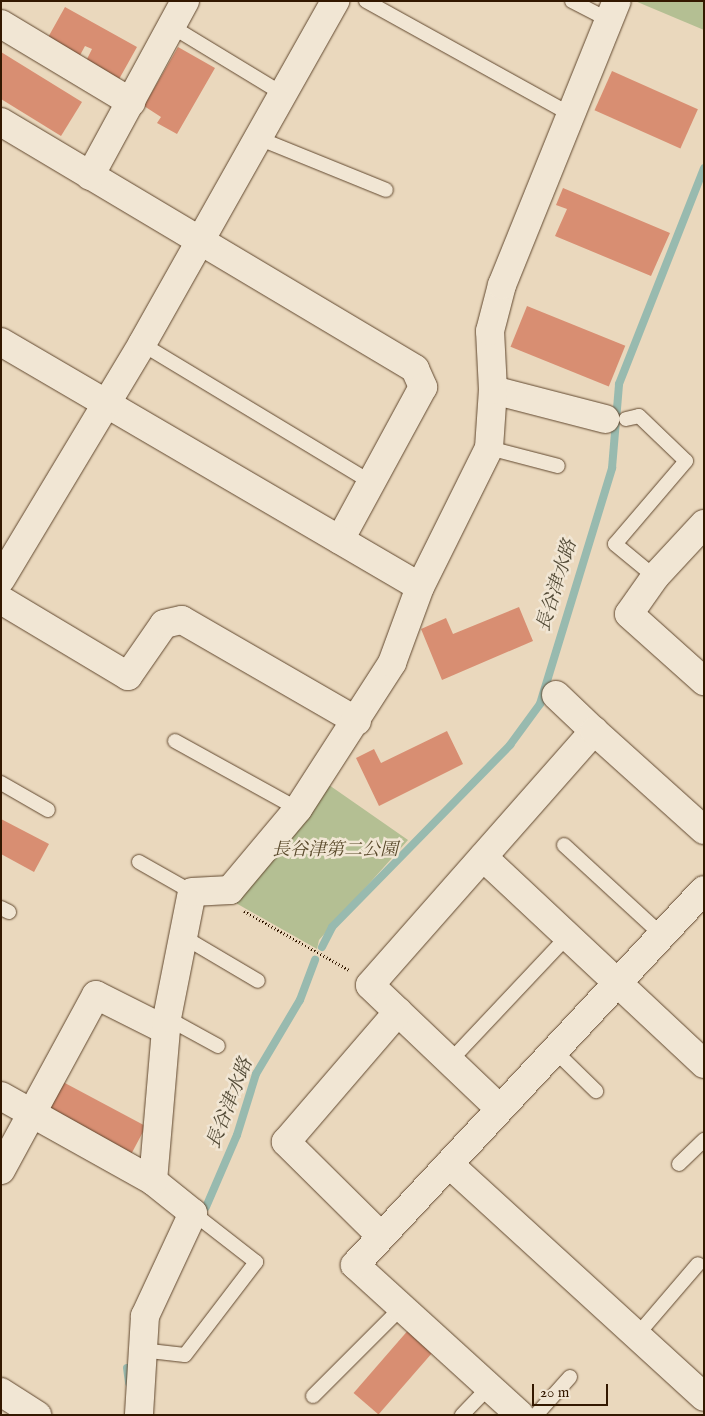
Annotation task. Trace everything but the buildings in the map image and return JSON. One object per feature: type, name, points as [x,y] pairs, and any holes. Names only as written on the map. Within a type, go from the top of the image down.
[{"type":"street","points":[[90,176],[185,1]]},
{"type":"street","points":[[1,579],[106,401],[142,344],[335,1]]},
{"type":"street","points":[[153,1182],[167,1024],[182,936],[202,891],[230,890],[298,808],[357,721],[392,663],[420,587],[489,448],[493,390],[490,331],[502,285],[613,10]]},
{"type":"street","points":[[1,24],[130,102]]},
{"type":"street","points":[[1,122],[199,242],[415,369],[423,388],[340,540]]},
{"type":"street","points":[[1,342],[106,401],[420,587]]},
{"type":"street","points":[[493,390],[616,419]]},
{"type":"street","points":[[704,524],[655,577],[629,614],[704,681]]},
{"type":"street","points":[[1,600],[128,676],[164,624],[182,620],[357,721]]},
{"type":"street","points":[[556,695],[704,830]]},
{"type":"street","points":[[499,1108],[370,985],[594,731]]},
{"type":"street","points":[[484,857],[704,1064]]},
{"type":"street","points":[[520,1415],[355,1264],[616,983],[662,935],[701,900]]},
{"type":"street","points":[[1,1170],[96,995],[167,1024]]},
{"type":"street","points":[[381,1236],[286,1142],[398,1012]]},
{"type":"street","points":[[1,1096],[153,1182],[193,1213],[145,1316],[141,1350],[139,1415]]},
{"type":"street","points":[[449,1164],[638,1334],[704,1397]]},
{"type":"street","points":[[1,1392],[37,1415]]},
{"type":"lane","points":[[366,1],[572,115]]},
{"type":"lane","points":[[572,1],[613,10]]},
{"type":"lane","points":[[171,26],[283,94]]},
{"type":"lane","points":[[258,138],[386,190]]},
{"type":"lane","points":[[142,344],[371,482]]},
{"type":"lane","points":[[616,419],[639,416],[686,460],[615,544],[655,577]]},
{"type":"lane","points":[[489,448],[558,466]]},
{"type":"lane","points":[[176,741],[298,808]]},
{"type":"lane","points":[[1,783],[48,810]]},
{"type":"lane","points":[[564,845],[662,935]]},
{"type":"lane","points":[[139,862],[202,891]]},
{"type":"lane","points":[[182,936],[258,981]]},
{"type":"lane","points":[[450,1061],[567,937]]},
{"type":"lane","points":[[167,1024],[218,1046]]},
{"type":"lane","points":[[554,1050],[596,1092]]},
{"type":"lane","points":[[678,1164],[704,1140]]},
{"type":"lane","points":[[141,1350],[185,1355],[256,1262],[193,1213]]},
{"type":"lane","points":[[638,1334],[698,1264]]},
{"type":"lane","points":[[313,1396],[402,1307]]},
{"type":"lane","points":[[536,1415],[570,1377]]},
{"type":"lane","points":[[462,1415],[489,1387]]},
{"type":"path","points":[[202,891],[341,964],[370,985]]},
{"type":"green space","points":[[635,1],[704,1],[704,30]]},
{"type":"green space","name":"長谷津第二公園","points":[[329,785],[408,840],[319,940],[317,949],[234,902]]},
{"type":"waterway","name":"長谷津水路","points":[[322,947],[332,927],[510,745],[540,704],[612,468],[619,384],[704,168]]},
{"type":"waterway","name":"長谷津水路","points":[[206,1207],[237,1135],[256,1074],[300,1000],[315,960]]},
{"type":"waterway","name":"長谷津水路","points":[[127,1368],[129,1383]]}]
